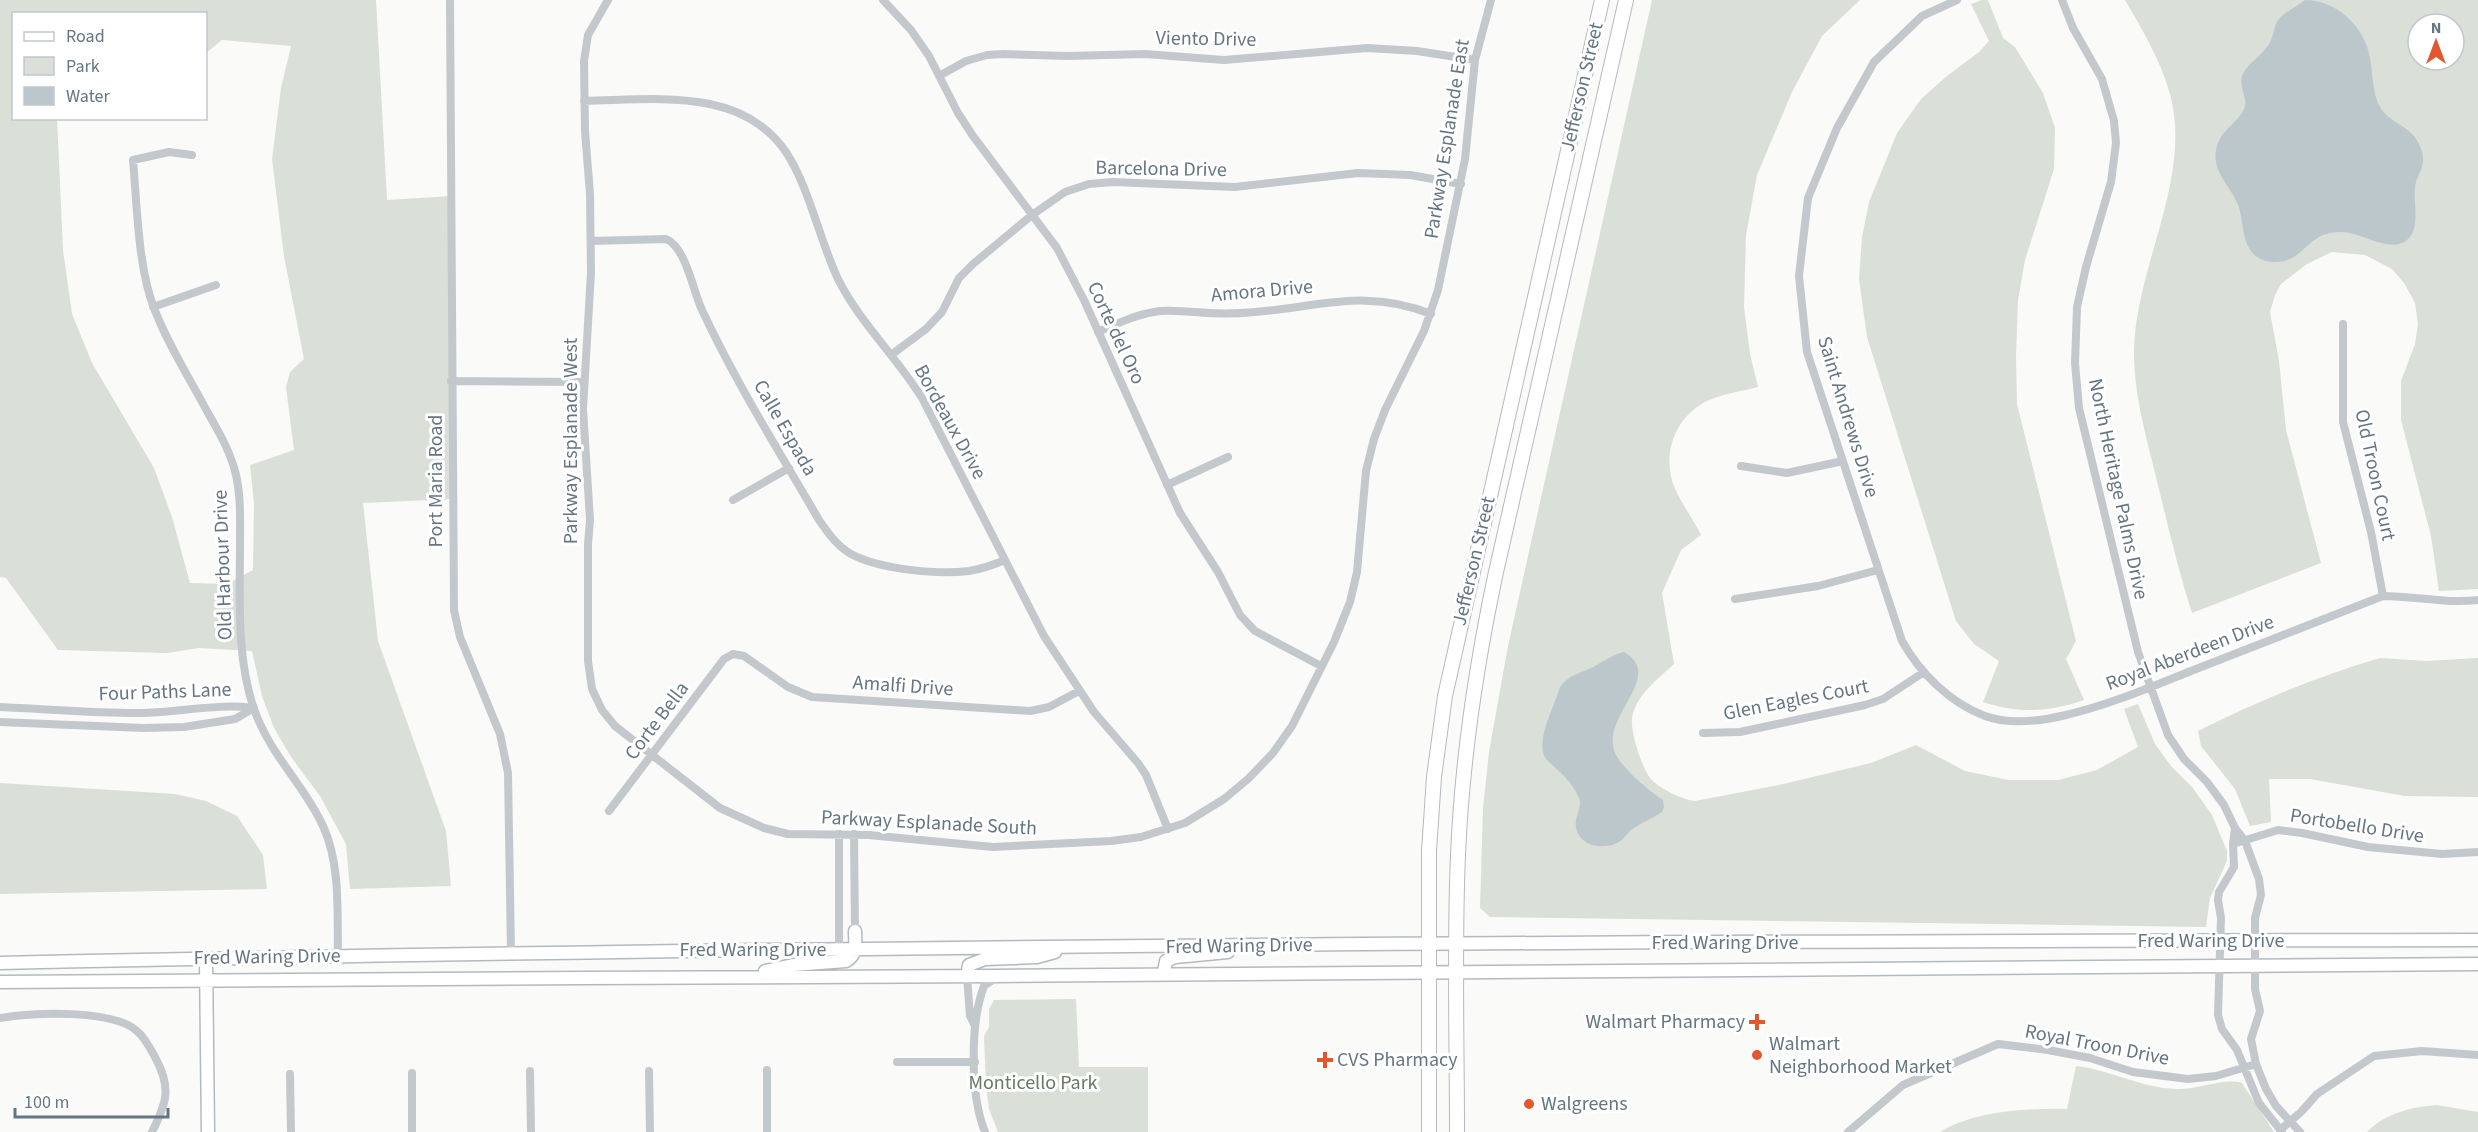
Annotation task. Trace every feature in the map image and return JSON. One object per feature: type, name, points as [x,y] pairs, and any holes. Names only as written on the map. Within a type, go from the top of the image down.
[{"type":"main road","name":"Jefferson Street","points":[[1429,1132],[1428,884],[1432,808],[1445,696],[1602,0]]},
{"type":"main road","name":"Jefferson Street","points":[[1457,1132],[1457,885],[1463,780],[1471,704],[1482,638],[1626,0]]},
{"type":"main road","points":[[743,976],[793,965],[846,961],[853,956],[855,931]]},
{"type":"main road","name":"Fred Waring Drive","points":[[0,963],[511,952],[1428,944],[2478,940]]},
{"type":"main road","points":[[1164,973],[1166,961],[1175,957],[1239,951],[1249,946]]},
{"type":"main road","points":[[967,976],[969,965],[978,960],[1037,957],[1071,947]]},
{"type":"main road","points":[[206,959],[208,1132]]},
{"type":"main road","name":"Fred Waring Drive","points":[[0,982],[2478,964]]},
{"type":"main road","points":[[1429,1108],[1438,1132]]},
{"type":"street","name":"Port Maria Road","points":[[450,0],[454,610],[460,637],[500,734],[508,773],[511,952]]},
{"type":"street","name":"Parkway Esplanade West","points":[[609,0],[588,34],[585,61],[584,101],[591,241],[583,382],[590,502],[588,642],[592,688],[602,710],[615,726],[652,755]]},
{"type":"street","name":"Corte del Oro","points":[[883,0],[911,30],[973,136],[1057,248],[1098,332],[1180,513],[1206,552],[1240,615],[1255,632],[1321,666]]},
{"type":"street","name":"Parkway Esplanade East","points":[[1273,753],[1292,726],[1350,602],[1357,572],[1366,471],[1374,439],[1385,410],[1425,331],[1431,314],[1461,184],[1475,60],[1491,0]]},
{"type":"street","name":"Saint Andrews Drive","points":[[1924,672],[1902,641],[1825,412],[1807,352],[1799,276],[1808,198],[1837,128],[1874,62],[1922,16],[1957,0]]},
{"type":"street","name":"North Heritage Palms Drive","points":[[2062,0],[2073,28],[2102,78],[2114,121],[2115,164],[2081,285],[2075,330],[2074,363],[2082,424],[2138,652],[2150,687],[2175,747],[2216,793],[2235,828],[2245,841],[2261,887],[2255,918],[2255,989],[2260,1011],[2251,1039],[2256,1064],[2271,1098],[2300,1132]]},
{"type":"street","name":"Viento Drive","points":[[939,76],[966,61],[1003,54],[1067,56],[1145,54],[1224,60],[1367,48],[1417,51],[1475,60]]},
{"type":"street","name":"Bordeaux Drive","points":[[584,101],[700,101],[728,108],[751,119],[772,136],[786,153],[837,277],[849,299],[910,378],[1044,636],[1094,712],[1138,763],[1168,829]]},
{"type":"street","name":"Old Harbour Drive","points":[[192,155],[169,153],[132,160],[146,281],[153,307],[224,443],[236,475],[240,517],[242,654],[254,708],[265,738],[323,826],[331,850],[338,956]]},
{"type":"street","name":"Barcelona Drive","points":[[891,355],[926,329],[942,312],[959,278],[966,271],[1032,215],[1065,192],[1089,184],[1113,182],[1235,187],[1358,173],[1410,175],[1461,184]]},
{"type":"street","name":"Calle Espada","points":[[591,241],[666,239],[674,242],[680,250],[697,299],[715,338],[831,537],[849,553],[874,564],[895,568],[958,572],[985,568],[1005,560]]},
{"type":"street","points":[[153,307],[216,285]]},
{"type":"street","name":"Amora Drive","points":[[1098,332],[1138,315],[1156,311],[1221,314],[1346,300],[1382,300],[1407,304],[1431,314]]},
{"type":"street","name":"Old Troon Court","points":[[2343,324],[2343,422],[2371,532],[2383,596]]},
{"type":"street","points":[[451,381],[583,382]]},
{"type":"street","points":[[1167,485],[1228,457]]},
{"type":"street","points":[[1741,466],[1786,473],[1843,462]]},
{"type":"street","points":[[733,500],[789,468]]},
{"type":"street","points":[[1735,599],[1818,586],[1878,570]]},
{"type":"street","name":"Royal Aberdeen Drive","points":[[1924,672],[1950,697],[1986,716],[2020,721],[2066,715],[2150,687],[2383,596],[2413,597],[2444,602],[2478,600]]},
{"type":"street","name":"Corte Bella","points":[[609,811],[724,659],[733,654]]},
{"type":"street","name":"Amalfi Drive","points":[[733,654],[744,656],[788,687],[812,697],[1030,711],[1049,707],[1079,691]]},
{"type":"street","name":"Glen Eagles Court","points":[[1703,733],[1740,732],[1865,705],[1883,699],[1924,672]]},
{"type":"street","name":"Four Paths Lane","points":[[0,707],[139,713],[180,712],[228,705],[254,708]]},
{"type":"street","name":"Four Paths Lane","points":[[0,722],[143,728],[184,726],[235,719],[254,708]]},
{"type":"street","name":"Parkway Esplanade South","points":[[652,755],[720,808],[764,828],[788,834],[854,834],[993,847],[1111,841],[1141,837],[1168,829],[1185,823],[1224,799],[1248,779],[1273,753]]},
{"type":"street","points":[[2235,828],[2234,867],[2219,892],[2218,900],[2221,941],[2219,1022],[2236,1050],[2259,1103],[2281,1131],[2317,1094],[2374,1056],[2422,1051],[2478,1055]]},
{"type":"street","name":"Portobello Drive","points":[[2233,844],[2278,830],[2368,847],[2442,854],[2478,852]]},
{"type":"street","points":[[839,834],[839,949]]},
{"type":"street","points":[[854,834],[855,931]]},
{"type":"street","points":[[967,976],[970,1017],[975,1026]]},
{"type":"street","points":[[985,1132],[976,1101],[975,1026],[984,986],[999,976]]},
{"type":"street","points":[[0,1018],[14,1015],[94,1015],[116,1019],[138,1031],[162,1070],[166,1092],[165,1105],[152,1132]]},
{"type":"street","name":"Royal Troon Drive","points":[[1848,1132],[1903,1084],[1998,1044],[2048,1050],[2090,1058],[2133,1072],[2188,1079],[2216,1076],[2256,1064]]},
{"type":"street","points":[[897,1062],[975,1062]]},
{"type":"street","points":[[767,1070],[767,1132]]},
{"type":"street","points":[[530,1071],[531,1132]]},
{"type":"street","points":[[649,1071],[650,1132]]},
{"type":"street","points":[[412,1073],[412,1132]]},
{"type":"street","points":[[290,1074],[291,1132]]},
{"type":"green space","points":[[0,0],[376,0],[387,200],[451,196],[453,499],[363,503],[378,641],[446,831],[451,886],[350,889],[346,844],[320,796],[291,757],[274,728],[262,696],[252,651],[199,648],[167,653],[58,650],[6,578],[0,577]],"holes":[[[12,12],[207,12],[207,52],[222,40],[291,46],[281,88],[272,159],[284,256],[304,359],[290,372],[286,387],[294,450],[250,465],[254,503],[253,570],[227,584],[190,583],[172,517],[154,468],[92,363],[72,314],[63,250],[57,120],[12,120]]]},
{"type":"green space","points":[[1652,0],[1860,0],[1822,36],[1792,92],[1757,175],[1746,235],[1744,307],[1750,354],[1758,387],[1726,394],[1697,407],[1687,416],[1673,439],[1669,465],[1671,478],[1701,535],[1681,550],[1662,593],[1674,664],[1643,695],[1632,718],[1635,740],[1648,774],[1655,783],[1666,790],[1684,799],[1695,801],[1779,785],[1871,763],[1916,745],[1965,771],[2009,780],[2058,780],[2097,770],[2138,747],[2124,709],[2138,704],[2155,744],[2171,766],[2192,787],[2212,815],[2227,851],[2227,861],[2210,898],[2206,927],[1490,917],[1480,908],[1483,808],[1489,752],[1508,646]]},
{"type":"green space","points":[[1988,0],[2003,38],[2015,47],[2043,93],[2055,128],[2054,169],[2025,260],[2018,300],[2017,404],[2076,641],[2066,659],[2084,700],[2059,707],[2034,710],[1996,706],[1983,702],[1999,661],[1974,644],[1956,621],[1867,337],[1859,279],[1862,237],[1869,202],[1897,133],[1921,99],[1979,52],[1989,41],[1971,4]]},
{"type":"green space","points":[[2125,0],[2478,0],[2478,589],[2439,591],[2431,536],[2401,420],[2401,381],[2415,344],[2418,324],[2415,303],[2404,283],[2392,269],[2365,255],[2332,252],[2307,264],[2281,284],[2270,312],[2279,361],[2286,430],[2321,563],[2192,613],[2145,434],[2136,385],[2134,352],[2137,320],[2143,287],[2169,190],[2174,158],[2175,126],[2170,94],[2162,69]]},
{"type":"green space","points":[[2380,658],[2426,661],[2478,658],[2478,797],[2405,796],[2310,779],[2269,779],[2271,822],[2250,826],[2235,789],[2201,746],[2198,731],[2287,690]]},
{"type":"green space","points":[[0,783],[175,794],[206,801],[237,816],[263,855],[267,889],[0,894]]},
{"type":"green space","name":"Monticello Park","points":[[1076,999],[1079,1067],[1148,1067],[1148,1132],[998,1132],[989,1109],[984,1036],[989,1027],[989,1009],[994,1000]]},
{"type":"green space","points":[[2076,1066],[2164,1088],[2185,1089],[2227,1082],[2242,1083],[2274,1132],[1940,1132],[1969,1119],[1985,1115],[2019,1110],[2067,1109]]},
{"type":"green space","points":[[2437,1105],[2478,1112],[2478,1132],[2367,1132],[2382,1120],[2399,1112]]},
{"type":"water","points":[[2305,0],[2317,1],[2338,10],[2356,26],[2367,47],[2377,102],[2383,112],[2414,136],[2419,145],[2423,162],[2415,187],[2415,222],[2411,235],[2400,244],[2384,244],[2350,233],[2331,233],[2316,239],[2292,258],[2270,262],[2257,257],[2248,246],[2239,207],[2217,166],[2216,150],[2224,133],[2244,109],[2245,101],[2241,83],[2245,70],[2269,44],[2280,18]]},
{"type":"water","points":[[1624,652],[1635,662],[1638,673],[1635,686],[1615,727],[1613,741],[1616,755],[1637,780],[1663,800],[1664,807],[1662,812],[1632,830],[1619,842],[1598,846],[1586,842],[1578,833],[1576,823],[1580,800],[1569,781],[1548,761],[1542,746],[1543,736],[1563,683],[1612,656]]},
{"type":"place","name":"Walmart Pharmacy","points":[[1757,1022]]},
{"type":"place","name":"Walmart Neighborhood Market","points":[[1757,1055]]},
{"type":"place","name":"CVS Pharmacy","points":[[1325,1060]]},
{"type":"place","name":"Walgreens","points":[[1529,1104]]}]
